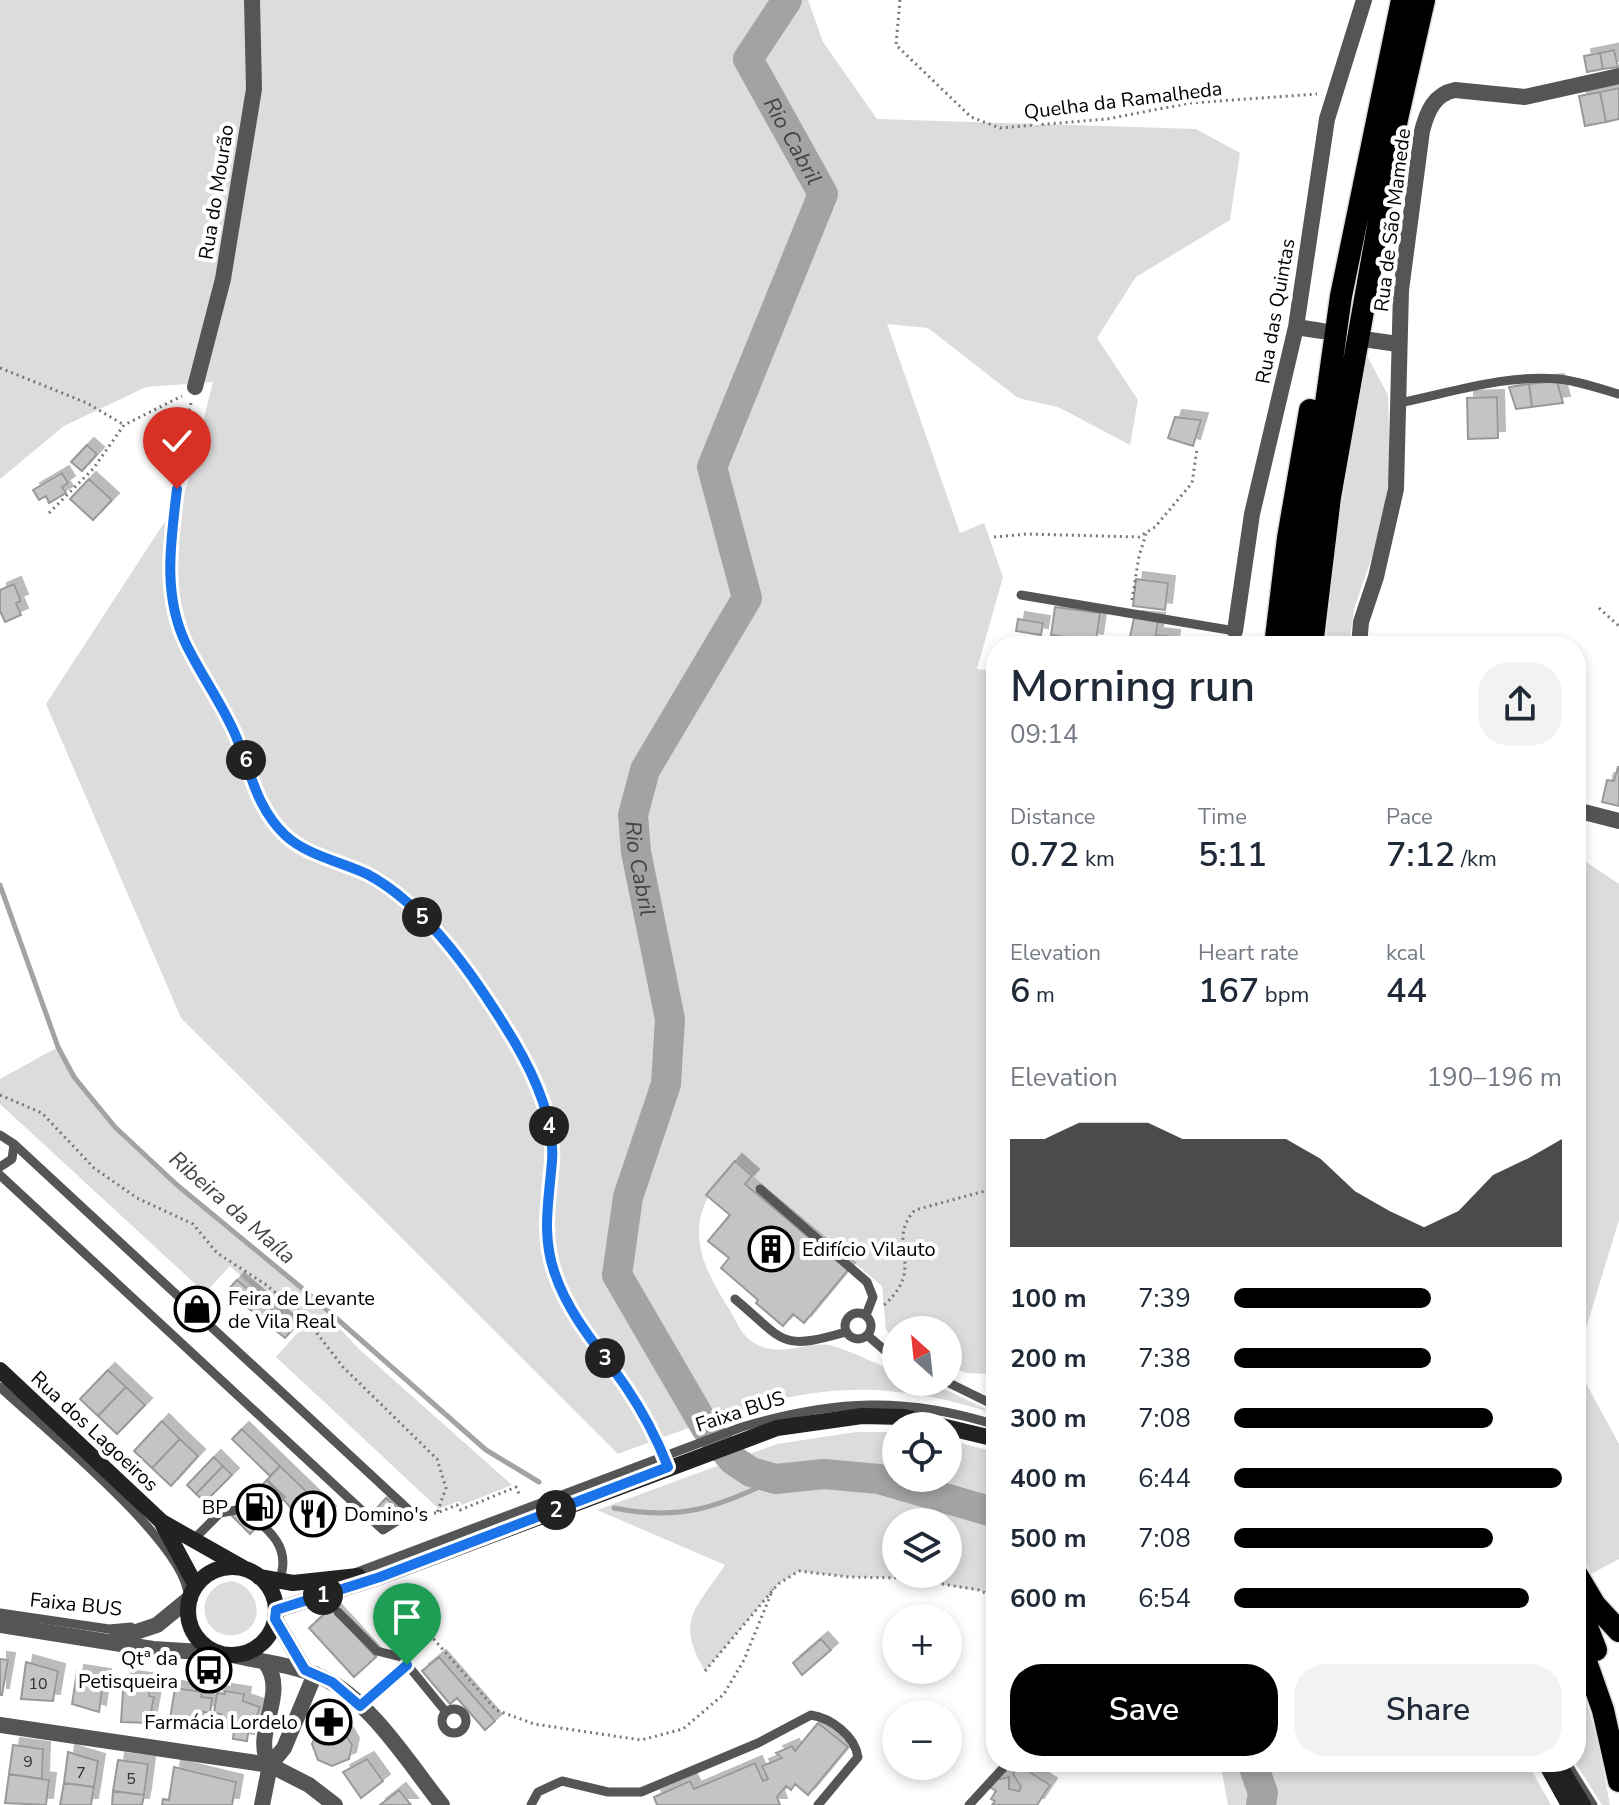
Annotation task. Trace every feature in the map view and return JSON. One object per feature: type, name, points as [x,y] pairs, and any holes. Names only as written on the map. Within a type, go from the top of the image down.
[{"type":"highway","points":[[1276,636],[1288,538],[1310,411],[1341,296],[1402,0]]},
{"type":"highway","points":[[1313,636],[1330,497],[1397,119],[1424,0]]},
{"type":"highway","points":[[1293,636],[1341,296]]},
{"type":"highway","points":[[1586,1590],[1595,1605],[1619,1631]]},
{"type":"highway","points":[[1586,1627],[1619,1724]]},
{"type":"highway","points":[[1586,1662],[1603,1710],[1619,1781]]},
{"type":"main road","name":"Rua dos Lagoeiros","points":[[0,1370],[162,1522],[252,1573],[278,1583]]},
{"type":"main road","points":[[276,1615],[411,1565],[666,1461],[743,1433],[862,1416],[904,1417],[986,1437]]},
{"type":"main road","name":"Rua dos Lagoeiros","points":[[162,1522],[193,1592]]},
{"type":"main road","points":[[278,1583],[324,1581],[411,1565]]},
{"type":"main road","points":[[218,1570],[252,1573],[274,1598],[276,1615],[269,1636],[259,1646],[225,1654],[196,1637],[188,1612],[193,1592],[218,1570]]},
{"type":"main road","points":[[1551,1772],[1569,1805]]},
{"type":"main road","points":[[1563,1772],[1583,1805]]},
{"type":"street","name":"Rua do Mourão","points":[[195,387],[223,279],[254,89],[252,0]]},
{"type":"street","name":"Rua das Quintas","points":[[1235,631],[1252,514],[1296,327],[1333,93],[1364,0]]},
{"type":"street","name":"Rua de São Mamede","points":[[1360,636],[1396,489],[1401,290],[1422,131],[1431,106],[1447,92],[1455,90],[1525,97],[1619,76]]},
{"type":"street","points":[[1296,327],[1322,331]]},
{"type":"street","points":[[1370,340],[1398,344]]},
{"type":"street","points":[[1586,813],[1619,821]]},
{"type":"street","points":[[106,1640],[157,1625],[193,1592]]},
{"type":"street","points":[[270,1765],[284,1748],[310,1672],[276,1615]]},
{"type":"street","points":[[0,1625],[153,1649],[225,1654],[310,1672],[339,1687],[360,1706],[442,1805]]},
{"type":"street","points":[[262,1805],[270,1765],[265,1746],[274,1686],[265,1662]]},
{"type":"street","points":[[0,1725],[270,1765],[309,1785],[335,1805]]},
{"type":"lane","points":[[1399,403],[1509,381],[1546,378],[1570,380],[1618,394]]},
{"type":"lane","points":[[1021,595],[1235,631]]},
{"type":"lane","points":[[0,1135],[14,1144],[411,1512],[383,1530],[0,1175]]},
{"type":"lane","points":[[0,1167],[12,1159],[14,1144]]},
{"type":"lane","points":[[760,1189],[867,1282],[873,1297],[867,1316],[871,1329],[867,1335],[855,1339],[846,1332],[845,1324],[851,1314],[867,1316]]},
{"type":"lane","points":[[735,1299],[787,1342],[803,1344],[846,1332]]},
{"type":"lane","points":[[867,1335],[882,1348]]},
{"type":"lane","points":[[0,1387],[150,1527],[193,1592]]},
{"type":"lane","points":[[962,1389],[986,1401]]},
{"type":"lane","name":"Faixa BUS","points":[[743,1433],[794,1413],[869,1403],[925,1407],[986,1422]]},
{"type":"lane","points":[[324,1581],[386,1563],[666,1461]]},
{"type":"lane","points":[[193,1540],[220,1513],[242,1509],[284,1551],[286,1562],[278,1583]]},
{"type":"lane","name":"Faixa BUS","points":[[0,1613],[120,1628],[150,1620],[193,1592]]},
{"type":"lane","points":[[338,1612],[373,1648],[395,1654],[407,1665],[446,1712]]},
{"type":"lane","points":[[360,1706],[407,1665]]},
{"type":"lane","points":[[531,1805],[538,1792],[562,1781],[625,1794],[661,1786],[766,1739],[811,1715],[820,1716],[852,1739],[858,1757],[818,1805]]},
{"type":"lane","points":[[969,1805],[999,1772]]},
{"type":"lane","points":[[1572,1772],[1593,1805]]},
{"type":"path","name":"Quelha da Ramalheda","points":[[900,0],[896,45],[971,117],[1000,128],[1107,119],[1190,103],[1333,93]]},
{"type":"path","points":[[0,368],[76,398],[124,425]]},
{"type":"path","points":[[49,513],[93,469],[124,425],[195,387]]},
{"type":"path","points":[[195,387],[185,427],[170,551],[170,587],[185,642],[218,697],[247,763],[253,791],[267,816],[288,839],[369,875],[424,919],[481,990],[515,1043],[546,1114],[552,1139],[545,1225],[556,1279],[581,1325],[628,1390],[666,1461]]},
{"type":"path","points":[[1130,614],[1139,556],[1146,534],[1192,483],[1197,449]]},
{"type":"path","points":[[994,537],[1027,534],[1132,539],[1146,534]]},
{"type":"path","points":[[1599,608],[1619,626]]},
{"type":"path","points":[[0,1095],[42,1113],[94,1168],[137,1198],[193,1224],[217,1253],[265,1284],[302,1314],[351,1376],[437,1459],[446,1488],[437,1513]]},
{"type":"path","points":[[867,1316],[903,1284],[906,1273],[903,1231],[915,1210],[986,1191]]},
{"type":"path","points":[[411,1512],[437,1513],[457,1505],[460,1510],[516,1487],[522,1502]]},
{"type":"path","points":[[705,1671],[773,1589],[788,1575],[806,1570],[842,1577],[905,1578],[986,1593]]},
{"type":"path","points":[[380,1577],[496,1710],[534,1724],[633,1740],[674,1733],[716,1702],[738,1673],[773,1589]]},
{"type":"shaded area","points":[[0,0],[808,0],[823,42],[877,119],[1196,129],[1240,153],[1230,220],[1136,277],[1097,338],[1138,400],[1130,445],[1058,407],[1018,398],[928,328],[887,324],[960,533],[984,523],[1003,577],[977,669],[986,670],[986,1374],[962,1371],[962,1316],[885,1316],[882,1286],[735,1162],[708,1197],[699,1230],[705,1265],[743,1333],[750,1340],[772,1349],[823,1345],[849,1351],[882,1365],[882,1391],[846,1390],[761,1404],[618,1454],[181,1018],[46,704],[186,489],[213,382],[146,387],[64,426],[0,479]]},
{"type":"shaded area","points":[[1366,354],[1388,395],[1390,473],[1381,531],[1354,609],[1350,636],[1326,636],[1337,533]]},
{"type":"shaded area","points":[[1586,862],[1619,884],[1619,1220],[1586,1328]]},
{"type":"shaded area","points":[[58,1047],[94,1102],[141,1153],[303,1289],[359,1349],[512,1485],[462,1505],[459,1501],[439,1509],[276,1357],[300,1330],[230,1266],[205,1293],[0,1104],[0,1079]]},
{"type":"shaded area","points":[[1586,1383],[1619,1444],[1619,1559],[1591,1574],[1586,1563]]},
{"type":"shaded area","points":[[922,1396],[959,1396],[986,1411]]},
{"type":"shaded area","points":[[856,1432],[882,1432],[882,1492],[962,1492],[962,1444],[986,1450],[986,1592],[962,1588],[962,1508],[882,1508],[882,1578],[799,1571],[778,1584],[705,1671],[691,1639],[690,1626],[698,1604],[725,1565],[597,1510],[777,1444]]},
{"type":"shaded area","points":[[231,1581],[249,1591],[256,1608],[252,1625],[234,1635],[213,1629],[205,1612],[210,1593],[218,1585]]},
{"type":"shaded area","points":[[1586,1701],[1597,1737],[1610,1805],[1602,1805],[1581,1772],[1586,1772]]},
{"type":"shaded area","points":[[1222,1772],[1533,1772],[1551,1805],[1228,1805]]},
{"type":"building","points":[[1614,50],[1618,67],[1603,69],[1600,53]]},
{"type":"building","points":[[1600,53],[1603,69],[1587,72],[1584,56]]},
{"type":"building","points":[[1619,88],[1619,119],[1606,122],[1600,92]]},
{"type":"building","points":[[1600,92],[1606,122],[1585,126],[1579,96]]},
{"type":"building","points":[[1557,381],[1563,403],[1532,407],[1529,384]]},
{"type":"building","points":[[1529,384],[1532,407],[1516,409],[1509,387]]},
{"type":"building","points":[[1497,397],[1498,438],[1468,439],[1467,398]]},
{"type":"building","points":[[1175,417],[1201,420],[1193,446],[1168,438]]},
{"type":"building","points":[[87,445],[97,454],[82,471],[71,462]]},
{"type":"building","points":[[62,473],[68,483],[62,487],[66,493],[49,503],[46,496],[39,500],[33,490]]},
{"type":"building","points":[[89,479],[112,500],[93,520],[70,499]]},
{"type":"building","points":[[1136,579],[1168,583],[1165,610],[1133,606]]},
{"type":"building","points":[[14,584],[21,601],[16,603],[21,615],[5,622],[0,611],[0,590]]},
{"type":"building","points":[[1055,607],[1100,613],[1097,636],[1051,635]]},
{"type":"building","points":[[1134,618],[1158,620],[1156,635],[1164,636],[1130,636]]},
{"type":"building","points":[[1018,619],[1043,623],[1041,635],[1016,631]]},
{"type":"building","points":[[1618,767],[1619,806],[1602,802],[1607,780],[1614,781]]},
{"type":"building","name":"Edifício Vilauto","points":[[735,1161],[752,1176],[745,1184],[848,1270],[804,1323],[793,1314],[783,1326],[756,1303],[758,1300],[721,1268],[729,1258],[708,1241],[730,1215],[706,1195]]},
{"type":"building","points":[[237,1280],[294,1328],[285,1338],[227,1291]]},
{"type":"building","points":[[108,1370],[126,1387],[98,1416],[80,1399]]},
{"type":"building","points":[[126,1387],[145,1405],[117,1434],[98,1416]]},
{"type":"building","points":[[162,1421],[180,1439],[152,1468],[134,1451]]},
{"type":"building","points":[[242,1429],[280,1466],[270,1476],[232,1439]]},
{"type":"building","points":[[180,1439],[198,1456],[171,1486],[152,1468]]},
{"type":"building","points":[[214,1457],[223,1466],[196,1494],[187,1485]]},
{"type":"building","points":[[223,1466],[232,1475],[205,1502],[196,1494]]},
{"type":"building","points":[[280,1466],[311,1496],[295,1513],[267,1480]]},
{"type":"building","points":[[267,1480],[285,1497],[250,1534],[232,1516]]},
{"type":"building","points":[[311,1496],[329,1513],[313,1530],[295,1513]]},
{"type":"building","points":[[386,1498],[398,1508],[387,1521],[375,1510]]},
{"type":"building","points":[[331,1608],[376,1657],[354,1677],[309,1628]]},
{"type":"building","points":[[397,1619],[412,1637],[399,1648],[384,1629]]},
{"type":"building","points":[[821,1639],[831,1650],[802,1675],[793,1663]]},
{"type":"building","points":[[439,1657],[495,1721],[485,1730],[457,1698],[450,1704],[422,1671]]},
{"type":"building","points":[[0,1659],[8,1660],[2,1695],[0,1695]]},
{"type":"building","points":[[26,1662],[58,1671],[53,1701],[21,1699]]},
{"type":"building","points":[[77,1672],[104,1676],[99,1712],[72,1704]]},
{"type":"building","points":[[124,1677],[151,1681],[149,1696],[154,1697],[149,1723],[121,1722]]},
{"type":"building","points":[[175,1688],[202,1692],[201,1697],[212,1698],[210,1713],[199,1711],[197,1722],[170,1719]]},
{"type":"building","points":[[225,1691],[244,1694],[243,1701],[260,1707],[253,1727],[249,1726],[247,1741],[233,1739],[234,1729],[219,1727],[221,1714],[214,1713],[217,1693],[225,1694]]},
{"type":"building","points":[[330,1715],[337,1719],[352,1745],[349,1759],[332,1766],[318,1760],[312,1744],[321,1722]]},
{"type":"building","points":[[818,1723],[848,1747],[808,1795],[795,1784],[791,1790],[786,1786],[777,1797],[780,1805],[657,1805],[654,1797],[690,1781],[694,1789],[755,1763],[763,1781],[768,1779],[762,1766],[782,1758],[776,1753],[792,1746],[795,1751]]},
{"type":"building","points":[[13,1745],[43,1749],[42,1779],[9,1774]]},
{"type":"building","points":[[68,1752],[98,1761],[94,1787],[64,1783]]},
{"type":"building","points":[[367,1759],[383,1781],[361,1798],[343,1772]]},
{"type":"building","points":[[118,1760],[148,1764],[144,1795],[113,1791]]},
{"type":"building","points":[[174,1767],[236,1782],[232,1805],[162,1805],[163,1799],[169,1800]]},
{"type":"building","points":[[1030,1772],[1050,1785],[1037,1805],[992,1805],[995,1801],[991,1799],[996,1791],[990,1787],[995,1780],[1009,1777],[1009,1789],[1019,1791],[1021,1787],[1013,1774]]},
{"type":"building","points":[[9,1774],[49,1780],[46,1805],[5,1803]]},
{"type":"building","points":[[64,1783],[94,1787],[91,1805],[60,1805]]},
{"type":"building","points":[[399,1790],[411,1805],[380,1805]]},
{"type":"building","points":[[113,1791],[144,1795],[142,1805],[112,1805]]},
{"type":"waterway","name":"Rio Cabril","points":[[787,0],[748,59],[823,194],[712,467],[747,598],[645,770],[633,815],[636,852],[670,1019],[666,1084],[628,1197],[617,1275],[706,1428],[733,1460],[751,1472],[776,1479],[824,1474],[879,1479],[986,1510]]},
{"type":"waterway","name":"Ribeira da Maíla","points":[[0,885],[58,1047],[74,1077],[115,1127],[177,1185],[303,1289],[486,1450],[539,1482]]},
{"type":"waterway","name":"Ribeira da Maíla","points":[[614,1508],[659,1513],[698,1509],[735,1498],[776,1479]]},
{"type":"waterway","name":"Rio Cabril","points":[[1256,1772],[1263,1793],[1261,1805]]},
{"type":"place","name":"Edifício Vilauto","points":[[771,1249]]},
{"type":"place","name":"Feira de Levante de Vila Real","points":[[197,1309]]},
{"type":"place","name":"BP","points":[[259,1507]]},
{"type":"place","name":"Domino's","points":[[313,1514]]},
{"type":"place","name":"Qtª da Petisqueira","points":[[209,1670]]},
{"type":"place","name":"Farmácia Lordelo","points":[[329,1722]]},
{"type":"route","points":[[177,489],[170,551],[170,587],[176,616],[185,642],[218,697],[234,732],[247,763],[253,791],[267,816],[288,839],[369,875],[424,919],[481,990],[515,1043],[546,1114],[552,1139],[545,1225],[556,1279],[581,1325],[628,1390],[654,1433],[668,1467],[380,1577],[276,1610],[275,1619],[305,1670],[332,1682],[360,1706],[407,1665]]}]
